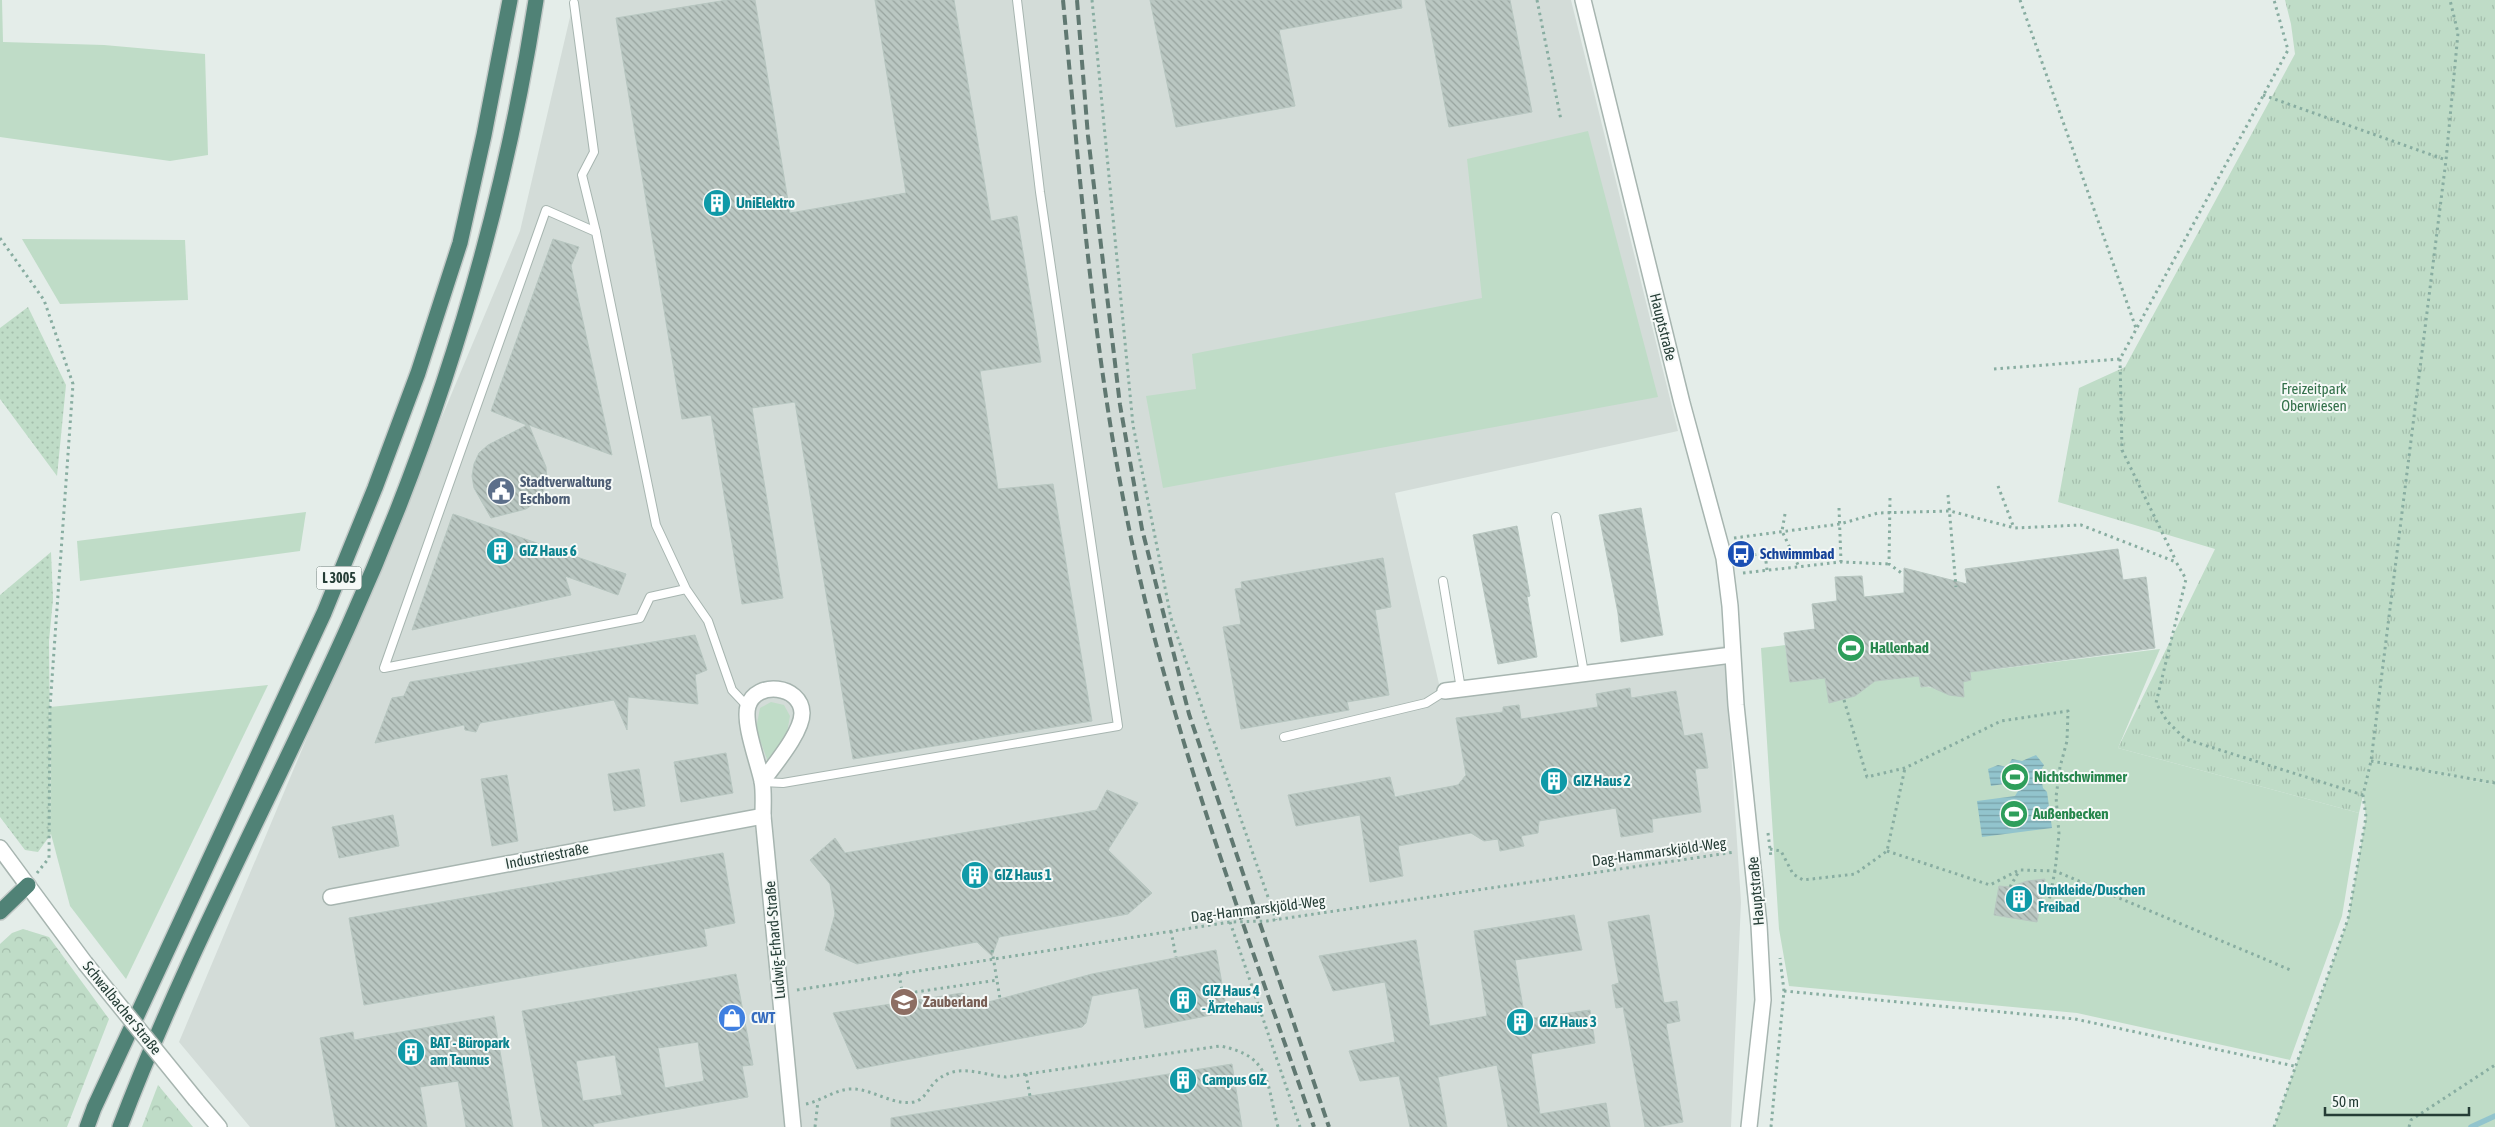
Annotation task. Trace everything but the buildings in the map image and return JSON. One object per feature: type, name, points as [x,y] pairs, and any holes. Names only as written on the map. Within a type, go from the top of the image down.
[{"type":"highway","name":"L 3005","points":[[86,1127],[324,614],[375,488],[418,374],[460,243],[484,135],[510,0]]},
{"type":"highway","name":"L 3005","points":[[120,1127],[189,961],[349,625],[400,502],[443,382],[484,243],[512,138],[536,0]]},
{"type":"highway","points":[[0,912],[28,885]]},
{"type":"street","name":"Hauptstraße","points":[[1583,0],[1682,403],[1720,541],[1730,606],[1732,655],[1753,851],[1763,1000],[1749,1127]]},
{"type":"street","points":[[1445,691],[1732,655]]},
{"type":"street","points":[[748,706],[760,692],[770,688],[781,689],[791,694],[798,702],[802,713],[798,727],[788,746],[762,782]]},
{"type":"street","name":"Ludwig-Erhard-Straße","points":[[748,706],[748,722],[762,782],[763,816],[793,1127]]},
{"type":"street","name":"Industriestraße","points":[[331,897],[763,816]]},
{"type":"street","name":"Schwalbacher Straße","points":[[0,848],[85,963],[220,1127]]},
{"type":"lane","points":[[762,782],[783,783],[1118,726],[1040,192],[1017,0]]},
{"type":"lane","points":[[574,3],[594,152],[582,175],[596,232],[656,525],[686,589],[708,621],[732,690],[748,706]]},
{"type":"lane","points":[[596,232],[546,210],[384,668],[640,618],[650,597],[686,589]]},
{"type":"lane","points":[[1556,517],[1584,673]]},
{"type":"lane","points":[[1443,581],[1461,689]]},
{"type":"lane","points":[[1284,737],[1426,703],[1445,691]]},
{"type":"path","points":[[1092,0],[1133,425],[1171,618],[1276,920]]},
{"type":"path","points":[[1537,0],[1561,120]]},
{"type":"path","points":[[2020,0],[2137,331]]},
{"type":"path","points":[[2274,0],[2288,50],[2137,331],[2120,359],[2122,450],[2186,579],[2156,703],[2167,721],[2185,739],[2363,796]]},
{"type":"path","points":[[2274,1127],[2294,1066],[2348,918],[2366,817],[2363,796],[2371,761],[2446,160],[2458,34],[2450,0]]},
{"type":"path","points":[[2263,95],[2446,160]]},
{"type":"path","points":[[0,238],[44,300],[73,384],[50,707],[49,858],[28,885]]},
{"type":"path","points":[[1994,369],[2120,359]]},
{"type":"path","points":[[1998,486],[2015,528]]},
{"type":"path","points":[[1948,495],[1956,587]]},
{"type":"path","points":[[1889,564],[1892,513],[1890,498]]},
{"type":"path","points":[[1839,508],[1841,562]]},
{"type":"path","points":[[1720,541],[1840,524],[1878,513],[1950,511],[2015,528],[2081,525],[2176,562]]},
{"type":"path","points":[[1785,514],[1782,531],[1799,567]]},
{"type":"path","points":[[1736,558],[1765,552],[1767,570]]},
{"type":"path","points":[[1737,574],[1841,562],[1889,564],[1903,574]]},
{"type":"path","points":[[1844,700],[1867,777],[1905,768],[2001,721],[2068,711],[2067,741],[2060,767],[2056,797],[2059,834],[2055,871],[2048,906],[2040,904]]},
{"type":"path","points":[[2371,761],[2495,784]]},
{"type":"path","points":[[1777,851],[1781,851],[1793,874],[1803,880],[1855,874],[1887,851],[1905,768]]},
{"type":"path","name":"Dag-Hammarskjöld-Weg","points":[[795,990],[1230,922],[1276,920],[1753,851]]},
{"type":"path","points":[[1887,851],[1990,885],[2019,870],[2055,871],[2293,971]]},
{"type":"path","points":[[2010,887],[2019,870]]},
{"type":"path","points":[[1230,922],[1300,1127]]},
{"type":"path","points":[[1171,931],[1176,957]]},
{"type":"path","points":[[992,950],[1000,999]]},
{"type":"path","points":[[899,974],[904,1002]]},
{"type":"path","points":[[902,994],[998,980]]},
{"type":"path","points":[[1770,1127],[1784,991],[2075,1019],[2294,1066]]},
{"type":"path","points":[[790,1105],[818,1101],[849,1089],[872,1091],[882,1096],[914,1102],[928,1094],[936,1081],[957,1071],[973,1069],[986,1075],[1006,1077],[1220,1046],[1240,1050],[1252,1056],[1261,1066],[1266,1078],[1278,1127]]},
{"type":"path","points":[[2409,1127],[2411,1120],[2495,1065]]},
{"type":"path","points":[[1026,1074],[1030,1096]]},
{"type":"path","points":[[815,1127],[818,1101]]},
{"type":"shaded area","points":[[574,0],[1571,0],[1678,431],[1395,493],[1439,684],[1724,646],[1741,902],[1731,1127],[250,1127],[179,1042],[520,231]]},
{"type":"green space","points":[[0,0],[2,0],[3,42],[104,45],[205,54],[208,155],[170,161],[0,137]]},
{"type":"green space","name":"Freizeitpark Oberwiesen","points":[[2285,0],[2495,0],[2495,785],[2371,761],[2359,813],[2118,748],[2215,549],[2058,502],[2079,388],[2125,367],[2295,54],[2291,24]]},
{"type":"green space","points":[[1588,131],[1658,397],[1163,488],[1146,396],[1196,389],[1192,354],[1482,298],[1467,159]]},
{"type":"green space","points":[[22,239],[185,240],[188,300],[60,304]]},
{"type":"green space","points":[[28,307],[66,385],[57,476],[0,399],[0,328]]},
{"type":"green space","points":[[306,512],[300,551],[80,581],[77,541]]},
{"type":"green space","points":[[51,552],[53,599],[49,641],[51,834],[38,852],[25,850],[0,817],[0,595]]},
{"type":"green space","points":[[1785,645],[1790,682],[1825,678],[1829,703],[1855,696],[1875,681],[1919,676],[1921,687],[1964,696],[1963,682],[1971,680],[1967,645],[1990,670],[2160,649],[2118,748],[2359,813],[2342,916],[2290,1060],[2077,1013],[1789,986],[1779,929],[1761,648]]},
{"type":"green space","points":[[268,685],[126,979],[70,906],[51,834],[50,707]]},
{"type":"green space","points":[[771,702],[784,705],[790,716],[786,738],[768,762],[756,729],[760,708]]},
{"type":"green space","points":[[2371,761],[2495,785],[2495,1127],[2274,1127],[2348,919],[2366,817],[2363,795]]},
{"type":"green space","points":[[23,929],[49,937],[109,1019],[67,1127],[0,1127],[0,944],[12,933]]},
{"type":"green space","points":[[158,1085],[193,1127],[142,1127]]},
{"type":"water","name":"Außenbecken","points":[[2036,755],[2044,765],[2040,772],[2043,788],[2047,792],[2052,828],[1982,837],[1977,801],[2015,796],[2021,786],[2016,782],[1991,786],[1988,769],[1998,765],[2007,767],[2012,759],[2022,761]]},
{"type":"waterway","points":[[2471,1127],[2495,1116]]},
{"type":"railway","points":[[1063,0],[1082,202],[1098,337],[1107,404],[1131,538],[1148,613],[1190,762],[1213,835],[1314,1127]]},
{"type":"railway","points":[[1077,0],[1088,136],[1120,405],[1142,529],[1189,714],[1329,1127]]},
{"type":"place","name":"UniElektro","points":[[717,203]]},
{"type":"place","name":"Stadtverwaltung Eschborn","points":[[501,491]]},
{"type":"place","name":"GIZ Haus 6","points":[[500,551]]},
{"type":"place","name":"Schwimmbad","points":[[1741,554]]},
{"type":"place","name":"Hallenbad","points":[[1851,648]]},
{"type":"place","name":"Nichtschwimmer","points":[[2015,777]]},
{"type":"place","name":"GIZ Haus 2","points":[[1554,781]]},
{"type":"place","name":"Außenbecken","points":[[2014,814]]},
{"type":"place","name":"GIZ Haus 1","points":[[975,875]]},
{"type":"place","name":"Umkleide/Duschen Freibad","points":[[2019,899]]},
{"type":"place","name":"GIZ Haus 4 - Ärztehaus","points":[[1183,1000]]},
{"type":"place","name":"Zauberland","points":[[904,1002]]},
{"type":"place","name":"CWT","points":[[732,1018]]},
{"type":"place","name":"GIZ Haus 3","points":[[1520,1022]]},
{"type":"place","name":"BAT - Büropark am Taunus","points":[[411,1052]]},
{"type":"place","name":"Campus GIZ","points":[[1183,1080]]}]
